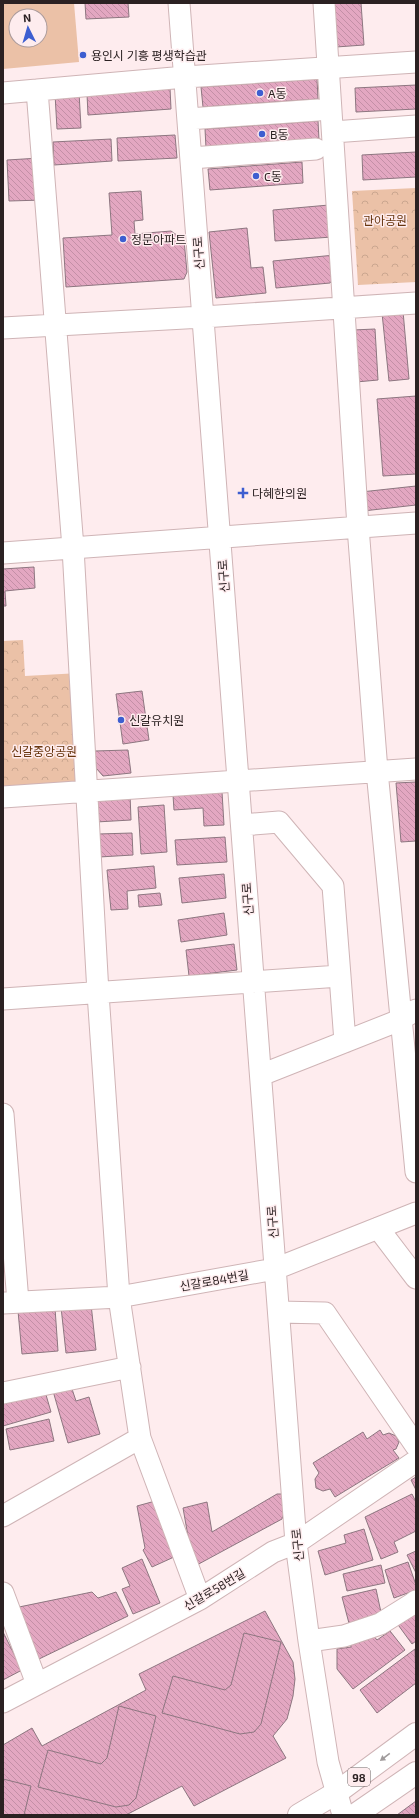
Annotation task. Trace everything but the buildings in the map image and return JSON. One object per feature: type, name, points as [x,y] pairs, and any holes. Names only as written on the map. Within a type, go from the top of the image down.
[{"type":"main road","name":"98","points":[[299,1815],[336,1793],[416,1734]]},
{"type":"main road","name":"98","points":[[355,1815],[416,1773]]},
{"type":"street","name":"신구로","points":[[179,3],[296,1543],[309,1641],[328,1762],[343,1815]]},
{"type":"street","points":[[324,3],[358,527],[377,771],[408,1015],[416,1172]]},
{"type":"street","points":[[3,93],[185,77],[416,62]]},
{"type":"street","points":[[37,90],[73,548],[88,791],[98,993],[119,1297],[140,1438],[200,1599]]},
{"type":"street","points":[[188,118],[318,110]]},
{"type":"street","points":[[333,132],[416,126]]},
{"type":"street","points":[[191,158],[316,149]]},
{"type":"street","points":[[3,328],[416,303]]},
{"type":"street","points":[[3,553],[416,523]]},
{"type":"street","points":[[3,797],[416,769]]},
{"type":"street","points":[[242,825],[279,822],[333,886],[345,1042]]},
{"type":"street","points":[[3,999],[340,976]]},
{"type":"street","points":[[261,1075],[408,1015]]},
{"type":"street","points":[[3,1114],[10,1303]]},
{"type":"street","name":"신갈로84번길","points":[[10,1303],[119,1297],[275,1269],[416,1214]]},
{"type":"street","points":[[378,1228],[416,1278]]},
{"type":"street","points":[[279,1312],[325,1313],[416,1446]]},
{"type":"street","points":[[3,1393],[130,1367]]},
{"type":"street","points":[[3,1516],[140,1438]]},
{"type":"street","name":"신갈로58번길","points":[[3,1702],[200,1599],[273,1552],[296,1543],[416,1461]]},
{"type":"street","points":[[3,1593],[37,1684]]},
{"type":"street","points":[[309,1641],[344,1636],[380,1624],[416,1600]]},
{"type":"green space","points":[[3,3],[74,3],[79,62],[3,69]]},
{"type":"green space","name":"관아공원","points":[[416,188],[416,282],[358,285],[352,191]]},
{"type":"green space","name":"신갈중앙공원","points":[[23,640],[25,676],[80,673],[87,791],[3,797],[3,641]]},
{"type":"place","name":"용인시 기흥 평생학습관","points":[[83,55]]},
{"type":"place","name":"A동","points":[[260,93]]},
{"type":"place","name":"B동","points":[[262,134]]},
{"type":"place","name":"C동","points":[[256,176]]},
{"type":"place","name":"정문아파트","points":[[123,239]]},
{"type":"place","name":"다혜한의원","points":[[243,493]]},
{"type":"place","name":"신갈유치원","points":[[121,720]]}]
